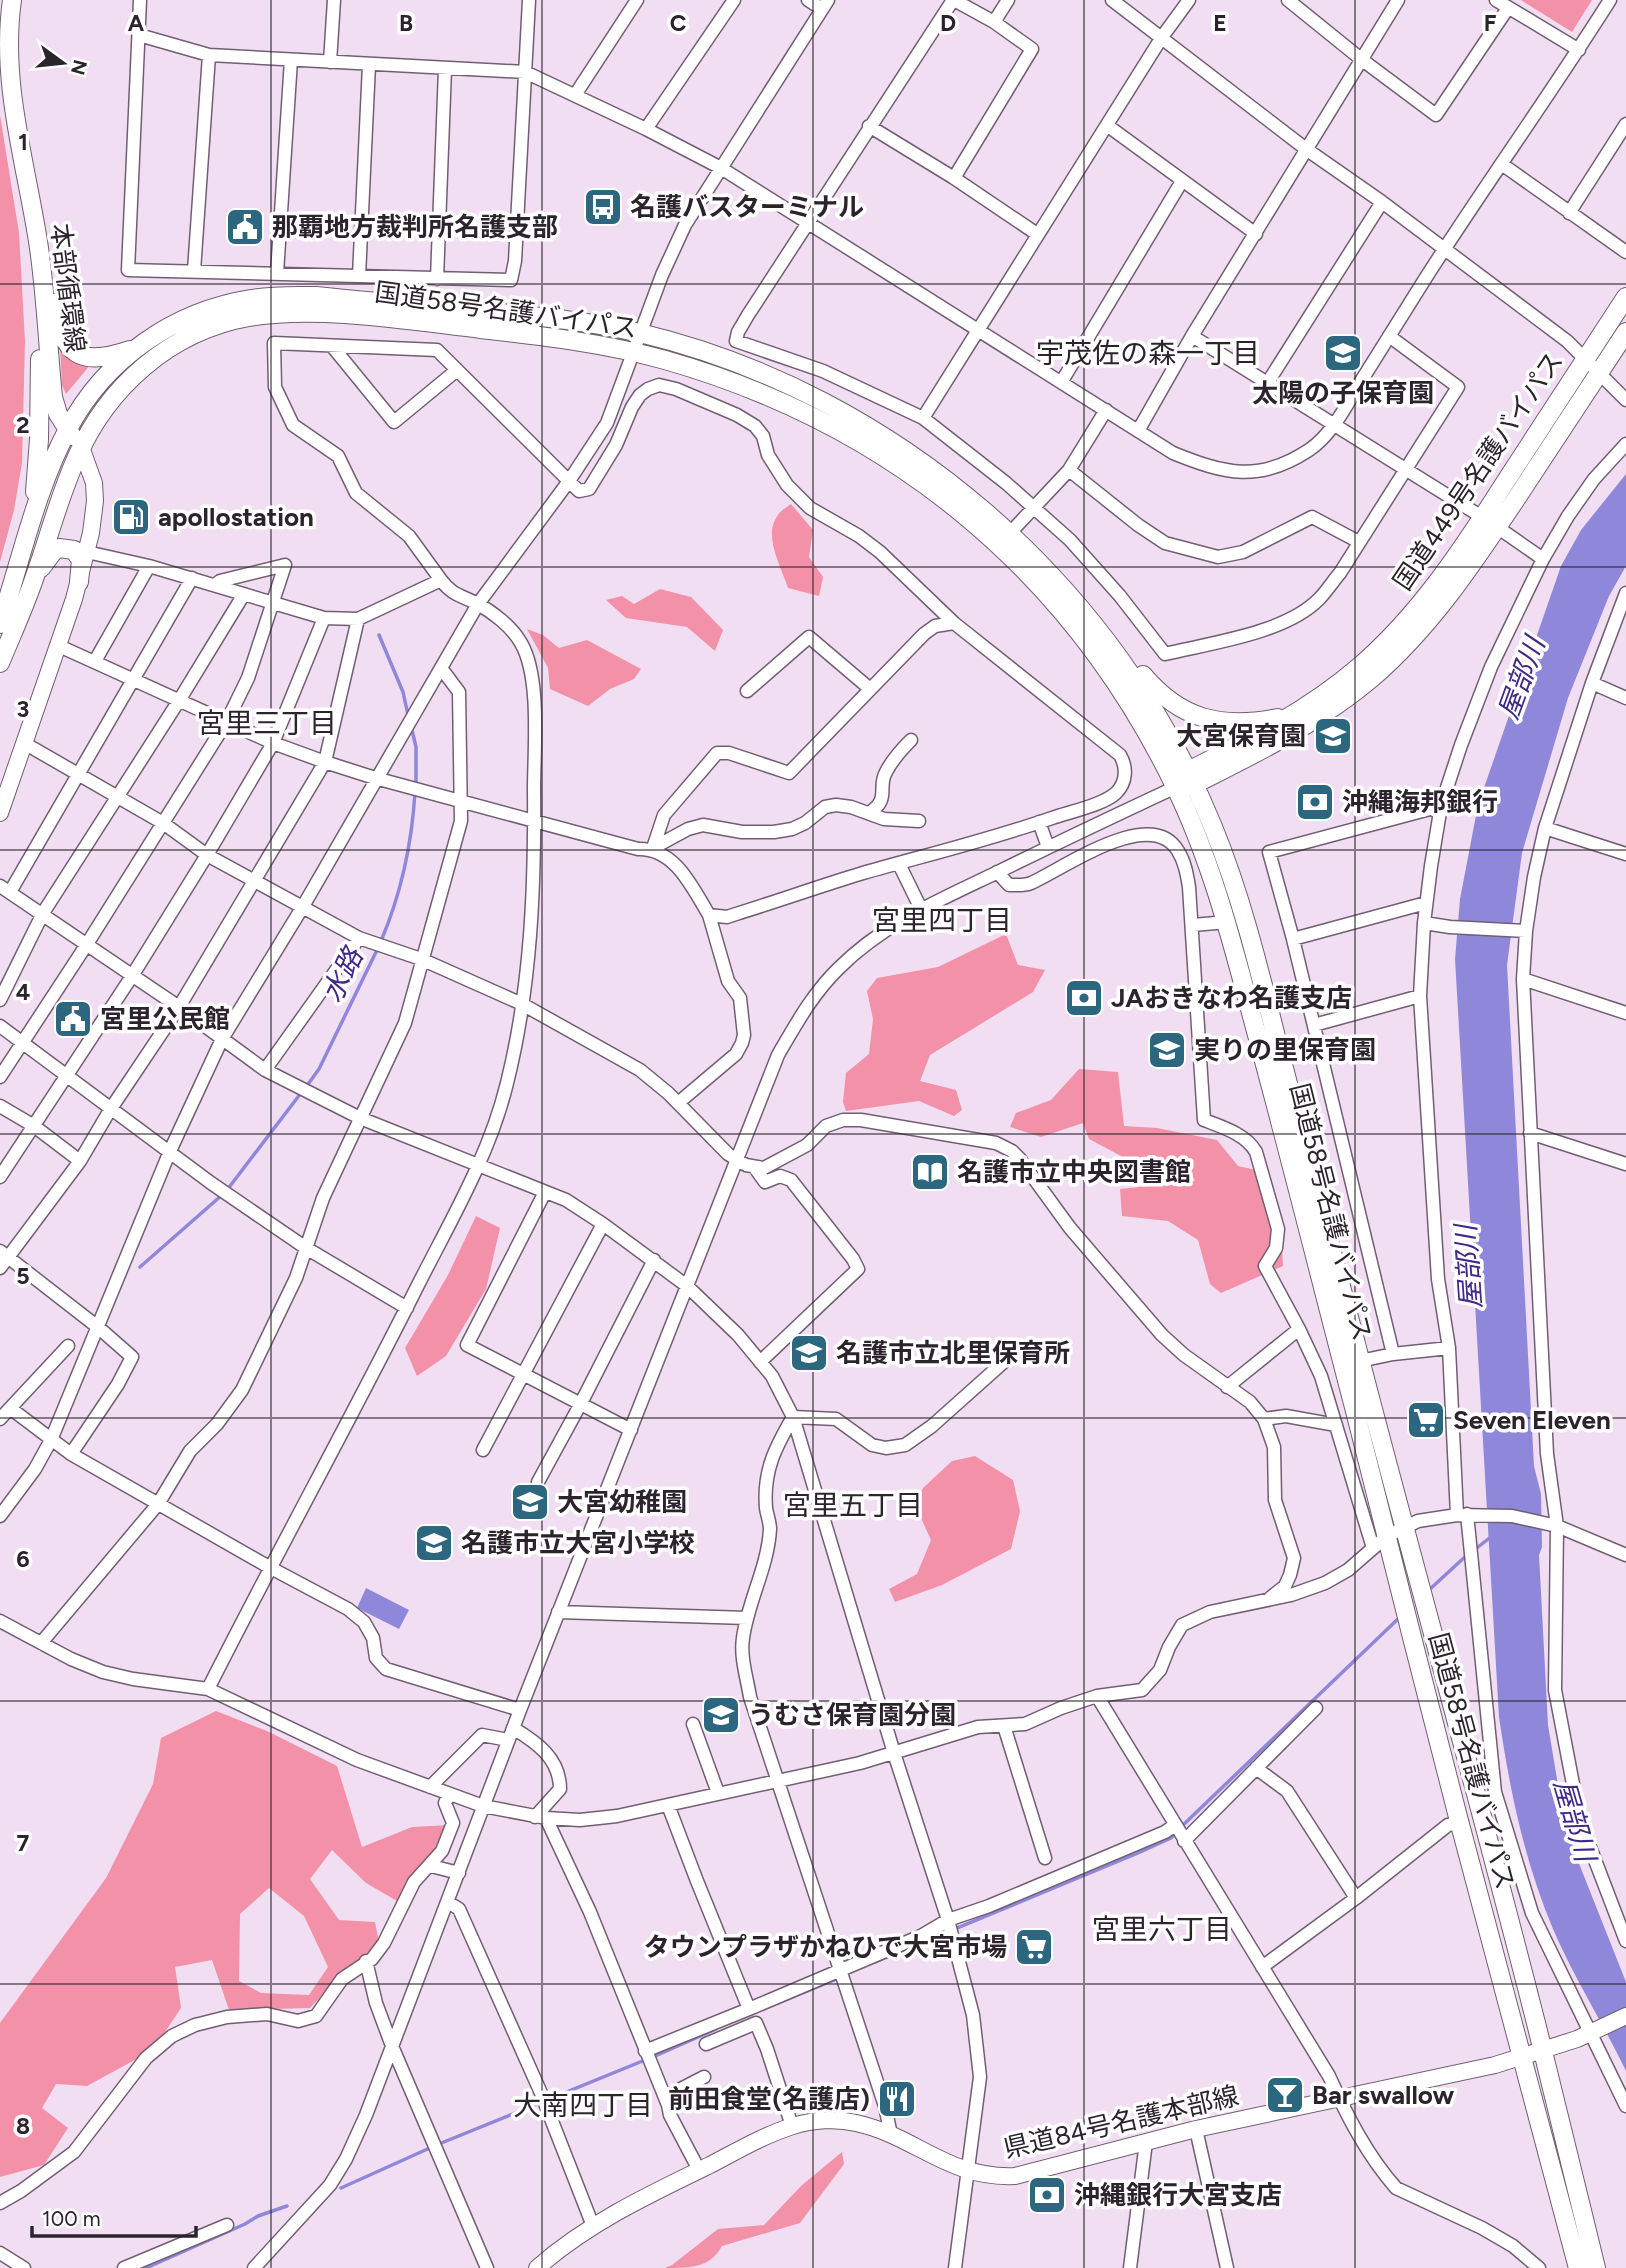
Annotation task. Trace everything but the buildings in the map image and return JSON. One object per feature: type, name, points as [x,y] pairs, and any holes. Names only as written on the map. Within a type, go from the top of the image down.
[{"type":"highway","name":"本部循環線","points":[[12,0],[7,29],[6,78],[39,247],[53,397],[58,414],[81,447]]},
{"type":"highway","points":[[39,247],[50,265],[60,330],[73,350],[84,357],[96,359],[135,348]]},
{"type":"highway","name":"国道58号名護バイパス","points":[[0,624],[33,520],[67,430],[85,400],[104,376],[135,348],[189,317],[223,305],[255,298],[316,296],[542,317],[639,333],[737,364],[799,390],[861,422],[921,461],[975,503],[1077,603],[1121,659],[1156,712],[1191,777],[1220,844],[1242,910],[1542,2051],[1596,2268]]},
{"type":"highway","name":"国道449号名護バイパス","points":[[1191,777],[1289,735],[1370,679],[1416,636],[1433,616],[1585,359],[1626,297]]},
{"type":"highway","name":"国道58号名護バイパス","points":[[0,663],[33,581],[55,513],[81,447],[106,406],[144,365],[165,351],[198,334],[252,317],[327,314],[415,321],[527,334],[660,358],[740,385],[833,428],[896,465],[977,525],[1026,570],[1081,633],[1125,697],[1176,787],[1205,857],[1227,922],[1380,1542],[1460,1823],[1577,2268]]},
{"type":"highway","points":[[33,520],[39,439],[39,368],[46,316]]},
{"type":"highway","name":"国道449号名護バイパス","points":[[1176,787],[1291,715],[1359,667],[1403,624],[1490,522],[1599,374],[1626,332]]},
{"type":"highway","points":[[33,581],[53,552],[64,548],[74,550],[82,560],[79,582]]},
{"type":"highway","points":[[1121,659],[1136,668],[1163,697],[1202,717],[1233,724],[1291,715]]},
{"type":"main road","name":"本部循環線","points":[[0,813],[59,646],[87,552],[95,501],[91,469],[81,447]]},
{"type":"main road","name":"県道84号名護本部線","points":[[537,2268],[593,2225],[792,2126],[846,2121],[891,2135],[944,2163],[968,2172],[986,2176],[1015,2176],[1196,2129],[1523,2057],[1594,2033],[1626,2016]]},
{"type":"street","points":[[140,0],[128,270],[511,280],[515,261],[529,0]]},
{"type":"street","points":[[330,62],[334,0]]},
{"type":"street","points":[[575,96],[637,0]]},
{"type":"street","points":[[646,129],[734,0]]},
{"type":"street","points":[[0,1516],[35,1469],[51,1440],[170,1151],[222,1040],[302,908],[478,604],[569,481],[607,423],[639,333],[685,225],[825,4],[808,0]]},
{"type":"street","points":[[954,178],[1032,48],[994,22],[953,0],[748,315],[736,341],[823,371],[923,418],[1070,540],[1120,596],[1165,654],[1263,631],[1291,619],[1319,600],[1340,573],[1458,387],[1389,336]]},
{"type":"street","points":[[994,22],[1008,0]]},
{"type":"street","points":[[1112,0],[1306,149],[1445,248],[1567,341],[1626,400]]},
{"type":"street","points":[[923,418],[1162,37],[1189,0]]},
{"type":"street","points":[[1288,0],[1303,4],[1361,59],[1436,115],[1508,8]]},
{"type":"street","points":[[1139,430],[1192,336],[1398,0]]},
{"type":"street","points":[[1496,0],[1578,50]]},
{"type":"street","points":[[139,35],[209,55],[525,72],[721,168],[1173,453],[1205,466],[1243,474],[1274,467],[1310,449],[1334,424],[1445,248],[1503,165],[1609,0]]},
{"type":"street","points":[[194,271],[209,55]]},
{"type":"street","points":[[277,272],[291,60]]},
{"type":"street","points":[[359,276],[369,65]]},
{"type":"street","points":[[436,279],[445,69]]},
{"type":"street","points":[[1569,213],[1626,124]]},
{"type":"street","points":[[1108,125],[1256,234]]},
{"type":"street","points":[[869,126],[954,178],[1037,234]]},
{"type":"street","points":[[1503,165],[1626,251]]},
{"type":"street","points":[[1062,381],[1182,181]]},
{"type":"street","points":[[1268,382],[1382,202]]},
{"type":"street","points":[[316,296],[317,275]]},
{"type":"street","points":[[1192,336],[1490,522],[1543,559]]},
{"type":"street","points":[[208,1689],[407,1308],[478,1165],[508,1082],[522,1004],[530,931],[534,821],[533,695],[527,657],[510,628],[478,604],[450,593],[409,537],[356,493],[338,456],[293,425],[275,387],[274,343],[437,350],[579,491],[589,489],[616,445],[632,407],[648,389],[659,385],[689,393],[737,415],[755,426],[763,436],[768,455],[787,485],[810,508],[859,536],[880,552],[954,623],[1120,755],[1125,764],[1125,777],[1117,793],[1104,800],[727,917],[709,915]]},
{"type":"street","points":[[332,346],[394,422],[457,370]]},
{"type":"street","points":[[1009,534],[1069,470],[1106,410]]},
{"type":"street","points":[[1626,444],[1594,479],[1543,559],[1491,667],[1461,746],[1441,806],[1423,923],[1420,996],[1438,1279],[1449,1348],[1462,1515],[1495,1792],[1531,1913],[1594,2033],[1626,2106]]},
{"type":"street","points":[[1069,470],[1138,525],[1166,543],[1192,551],[1218,556],[1243,552],[1312,517],[1359,542]]},
{"type":"street","points":[[87,552],[149,566],[324,618],[358,619],[441,580]]},
{"type":"street","points":[[0,1077],[227,720],[248,678],[285,565],[220,580],[215,585]]},
{"type":"street","points":[[95,661],[149,566]]},
{"type":"street","points":[[192,578],[78,775],[5,889],[179,1007],[265,1070],[360,1118],[566,1200],[687,1286],[738,1335],[778,1386],[793,1417],[894,1753],[950,1927],[973,2015],[985,2078],[968,2172],[955,2268]]},
{"type":"street","points":[[1626,593],[1592,684],[1545,828],[1522,932],[1547,1454],[1557,1526],[1555,1690],[1582,1825],[1626,1941]]},
{"type":"street","points":[[0,1000],[43,913],[244,594]]},
{"type":"street","points":[[0,1177],[132,976],[273,743],[324,618]]},
{"type":"street","points":[[71,1454],[132,1357],[99,1328],[3,1259],[80,1161],[110,1110],[179,1007],[325,762],[358,619]]},
{"type":"street","points":[[653,848],[664,815],[717,753],[729,752],[789,773],[923,634],[935,626],[954,623]]},
{"type":"street","points":[[747,691],[809,637],[869,688]]},
{"type":"street","points":[[59,646],[273,743],[325,762],[638,849],[653,848],[688,829],[703,825],[742,832],[792,829],[805,823],[825,807],[836,805],[884,819],[919,821]]},
{"type":"street","points":[[41,1643],[158,1504],[190,1451],[217,1424],[242,1390],[296,1278],[323,1198],[405,1023],[461,821],[459,692],[441,668]]},
{"type":"street","points":[[1592,684],[1626,698]]},
{"type":"street","points":[[869,813],[883,797],[884,774],[893,758],[911,740]]},
{"type":"street","points":[[24,744],[163,823],[207,855],[302,908],[359,938],[421,959],[522,1004],[640,1070],[736,1160],[755,1168],[764,1168],[779,1162],[807,1144],[826,1126],[844,1120],[900,1126],[1004,1146],[1019,1158],[1070,1228],[1163,1335],[1184,1355],[1250,1402],[1264,1419],[1274,1447],[1275,1500],[1294,1558],[1285,1586],[1267,1600]]},
{"type":"street","points":[[254,2268],[330,2185],[346,2159],[366,2115],[520,1710],[736,1160],[778,1055],[807,1006],[837,969],[856,952],[876,936],[921,909],[1176,787]]},
{"type":"street","points":[[1393,1354],[1293,939],[1269,852],[1441,806]]},
{"type":"street","points":[[1039,822],[1048,847]]},
{"type":"street","points":[[1545,828],[1626,853]]},
{"type":"street","points":[[997,872],[1009,885],[1029,884],[1086,854],[1139,834],[1153,834],[1166,839],[1177,848],[1184,862],[1193,925],[1204,1120],[1250,1143],[1255,1152],[1278,1230],[1276,1248],[1265,1266],[1300,1329],[1321,1376],[1336,1426],[1380,1542]]},
{"type":"street","points":[[653,848],[679,867],[709,915],[728,981],[740,998],[744,1035],[736,1054],[678,1103]]},
{"type":"street","points":[[899,864],[921,909]]},
{"type":"street","points":[[1293,939],[1426,903]]},
{"type":"street","points":[[1193,925],[1227,922]]},
{"type":"street","points":[[1423,923],[1522,932]]},
{"type":"street","points":[[265,1070],[359,938]]},
{"type":"street","points":[[1523,979],[1626,1013]]},
{"type":"street","points":[[1314,1025],[1420,996]]},
{"type":"street","points":[[0,1026],[110,1110],[306,1248],[407,1308]]},
{"type":"street","points":[[0,1105],[34,1126],[80,1161]]},
{"type":"street","points":[[1530,1133],[1626,1164]]},
{"type":"street","points":[[755,1168],[765,1182],[780,1176],[791,1180],[858,1269],[760,1362]]},
{"type":"street","points":[[545,1192],[467,1345],[631,1430]]},
{"type":"street","points":[[484,1450],[603,1224]]},
{"type":"street","points":[[538,1482],[654,1260]]},
{"type":"street","points":[[1227,1387],[1300,1329]]},
{"type":"street","points":[[0,1419],[68,1346]]},
{"type":"street","points":[[1360,1361],[1393,1354],[1449,1348]]},
{"type":"street","points":[[793,1417],[836,1419],[872,1445],[886,1448],[905,1445],[932,1426],[1017,1351]]},
{"type":"street","points":[[10,1408],[71,1454],[337,1603],[364,1622],[373,1637],[376,1658],[386,1669],[520,1710]]},
{"type":"street","points":[[1264,1419],[1286,1416],[1336,1426]]},
{"type":"street","points":[[793,1417],[770,1460],[766,1498],[770,1527],[763,1568],[742,1641],[750,1697],[885,2106],[891,2135]]},
{"type":"street","points":[[0,1621],[71,1659],[103,1672],[208,1689],[357,1760],[483,1806],[540,1818],[580,1820],[617,1816],[779,1782],[894,1753],[978,1727],[1025,1724],[1097,1696],[1142,1690],[1160,1670],[1182,1625],[1210,1612],[1291,1595],[1325,1583],[1348,1570],[1380,1542],[1404,1527],[1431,1518],[1462,1515],[1512,1516],[1557,1526],[1626,1555]]},
{"type":"street","points":[[558,1612],[747,1618]]},
{"type":"street","points":[[1097,1696],[1329,2076],[1342,2108],[1395,2188],[1482,2228],[1513,2246],[1539,2268]]},
{"type":"street","points":[[1184,1841],[1316,1707]]},
{"type":"street","points":[[693,1724],[718,1793]]},
{"type":"street","points":[[1004,1726],[1045,1858]]},
{"type":"street","points":[[430,1787],[482,1735],[511,1734],[534,1740],[546,1752],[560,1780],[560,1789],[540,1818]]},
{"type":"street","points":[[1256,1768],[1287,1791],[1356,1898]]},
{"type":"street","points":[[1475,1798],[1495,1792]]},
{"type":"street","points":[[0,2203],[74,2152],[146,2058],[172,2036],[195,2025],[227,2017],[267,2014],[298,2021],[316,2016],[342,1979],[372,1959],[384,1943],[414,1882],[443,1851],[453,1823],[445,1802],[449,1794]]},
{"type":"street","points":[[668,1805],[749,2009]]},
{"type":"street","points":[[540,1818],[590,1912],[670,2115],[699,2170]]},
{"type":"street","points":[[1262,1967],[1356,1898],[1448,1825],[1460,1823]]},
{"type":"street","points":[[647,2056],[839,1970],[950,1927],[989,1906],[1165,1832],[1175,1825]]},
{"type":"street","points":[[431,1866],[459,1873]]},
{"type":"street","points":[[448,1902],[459,1909],[541,2093],[593,2225]]},
{"type":"street","points":[[366,1961],[376,2003],[392,2046],[487,2268]]},
{"type":"street","points":[[706,2044],[756,2023],[792,2126]]},
{"type":"street","points":[[668,2105],[673,2093],[704,2077]]},
{"type":"street","points":[[1196,2129],[1227,2268]]},
{"type":"street","points":[[1130,2268],[1146,2142]]},
{"type":"street","points":[[124,2268],[227,2225]]},
{"type":"street","points":[[0,2253],[24,2268]]},
{"type":"shaded area","points":[[1521,0],[1592,0],[1572,32]]},
{"type":"shaded area","points":[[0,115],[19,233],[25,341],[22,463],[14,510],[0,562]]},
{"type":"shaded area","points":[[60,346],[91,364],[66,394],[62,385]]},
{"type":"shaded area","points":[[1626,474],[1626,566],[1609,596],[1568,698],[1522,853],[1507,965],[1534,1466],[1541,1494],[1542,1547],[1539,1555],[1548,1725],[1558,1785],[1576,1856],[1626,1982],[1626,2071],[1570,1965],[1543,1903],[1519,1825],[1499,1717],[1455,959],[1460,899],[1478,805],[1561,566],[1581,530]]},
{"type":"shaded area","points":[[791,504],[813,530],[809,557],[823,577],[819,596],[788,588],[775,554],[772,531],[774,521],[780,512]]},
{"type":"shaded area","points":[[660,589],[691,597],[723,630],[715,651],[687,627],[626,618],[606,600],[622,596],[634,604]]},
{"type":"shaded area","points":[[527,629],[543,635],[559,648],[587,640],[641,669],[634,679],[610,689],[588,706],[550,689],[548,668]]},
{"type":"shaded area","points":[[1006,934],[1018,965],[1045,970],[1033,992],[930,1055],[920,1081],[956,1090],[962,1110],[954,1116],[919,1101],[846,1111],[843,1102],[846,1073],[869,1054],[873,1019],[867,991],[877,978],[938,967]]},
{"type":"shaded area","points":[[1079,1069],[1118,1072],[1124,1126],[1157,1128],[1217,1140],[1238,1166],[1265,1172],[1280,1216],[1283,1266],[1221,1293],[1210,1284],[1198,1240],[1168,1221],[1122,1216],[1120,1189],[1195,1181],[1184,1158],[1138,1165],[1089,1139],[1083,1123],[1041,1137],[1010,1127],[1016,1113],[1051,1100]]},
{"type":"shaded area","points":[[476,1216],[500,1228],[486,1289],[446,1356],[417,1376],[405,1348],[448,1275]]},
{"type":"shaded area","points":[[975,1456],[1013,1480],[1020,1511],[1011,1549],[942,1585],[895,1602],[889,1589],[917,1574],[931,1540],[915,1505],[923,1488],[952,1461]]},
{"type":"shaded area","points":[[366,1588],[409,1610],[399,1629],[357,1608]]},
{"type":"shaded area","points":[[216,1711],[267,1731],[337,1766],[362,1847],[412,1827],[450,1825],[446,1842],[397,1901],[366,1883],[332,1850],[310,1879],[339,1920],[375,1922],[379,1943],[344,1972],[310,2008],[229,2010],[212,1960],[175,1967],[181,2008],[153,2050],[87,2086],[56,2084],[42,2108],[68,2128],[44,2165],[0,2177],[0,2023],[106,1878],[153,1784],[161,1738]],"holes":[[[269,1888],[304,1916],[328,1967],[309,1995],[261,1993],[239,1981],[240,1914]]]},
{"type":"shaded area","points":[[842,2152],[844,2164],[800,2223],[722,2246],[706,2263],[683,2268],[665,2268],[718,2229],[764,2225],[801,2186]]},
{"type":"waterway","name":"水路","points":[[379,635],[403,692],[408,715]]},
{"type":"waterway","name":"水路","points":[[411,726],[416,747],[416,784]]},
{"type":"waterway","name":"水路","points":[[381,941],[404,868],[415,792]]},
{"type":"waterway","name":"水路","points":[[306,1087],[319,1069],[378,948]]},
{"type":"waterway","name":"水路","points":[[227,1190],[301,1093]]},
{"type":"waterway","name":"水路","points":[[140,1267],[222,1195]]},
{"type":"waterway","points":[[1473,1551],[1492,1536]]},
{"type":"waterway","points":[[1429,1590],[1467,1555]]},
{"type":"waterway","points":[[1181,1827],[1400,1617]]},
{"type":"waterway","points":[[875,1962],[1138,1853],[1176,1833]]},
{"type":"waterway","points":[[778,2003],[839,1978]]},
{"type":"waterway","points":[[653,2057],[716,2029]]},
{"type":"waterway","points":[[439,2144],[645,2060]]},
{"type":"waterway","points":[[341,2188],[432,2147]]},
{"type":"waterway","points":[[146,2268],[258,2216],[287,2206]]},
{"type":"place","name":"名護バスターミナル","points":[[603,207]]},
{"type":"place","name":"那覇地方裁判所名護支部","points":[[245,227]]},
{"type":"place","name":"太陽の子保育園","points":[[1343,353]]},
{"type":"place","name":"apollostation","points":[[131,517]]},
{"type":"place","name":"大宮保育園","points":[[1333,736]]},
{"type":"place","name":"沖縄海邦銀行","points":[[1315,802]]},
{"type":"place","name":"JAおきなわ名護支店","points":[[1084,998]]},
{"type":"place","name":"宮里公民館","points":[[73,1019]]},
{"type":"place","name":"実りの里保育園","points":[[1167,1050]]},
{"type":"place","name":"名護市立中央図書館","points":[[930,1172]]},
{"type":"place","name":"名護市立北里保育所","points":[[809,1353]]},
{"type":"place","name":"Seven Eleven","points":[[1426,1420]]},
{"type":"place","name":"大宮幼稚園","points":[[530,1502]]},
{"type":"place","name":"名護市立大宮小学校","points":[[434,1543]]},
{"type":"place","name":"うむさ保育園分園","points":[[721,1715]]},
{"type":"place","name":"タウンプラザかねひで大宮市場","points":[[1034,1947]]},
{"type":"place","name":"Bar swallow","points":[[1285,2095]]},
{"type":"place","name":"前田食堂(名護店)","points":[[897,2099]]},
{"type":"place","name":"沖縄銀行大宮支店","points":[[1047,2195]]},
{"type":"district","name":"宇茂佐の森一丁目","points":[[1148,353]]},
{"type":"district","name":"宮里三丁目","points":[[267,723]]},
{"type":"district","name":"宮里四丁目","points":[[942,920]]},
{"type":"district","name":"宮里五丁目","points":[[853,1505]]},
{"type":"district","name":"宮里六丁目","points":[[1162,1929]]},
{"type":"district","name":"大南四丁目","points":[[583,2105]]},
{"type":"water label","name":"屋部川","points":[[1521,678]]},
{"type":"water label","name":"屋部川","points":[[1468,1267]]},
{"type":"water label","name":"屋部川","points":[[1575,1820]]}]
